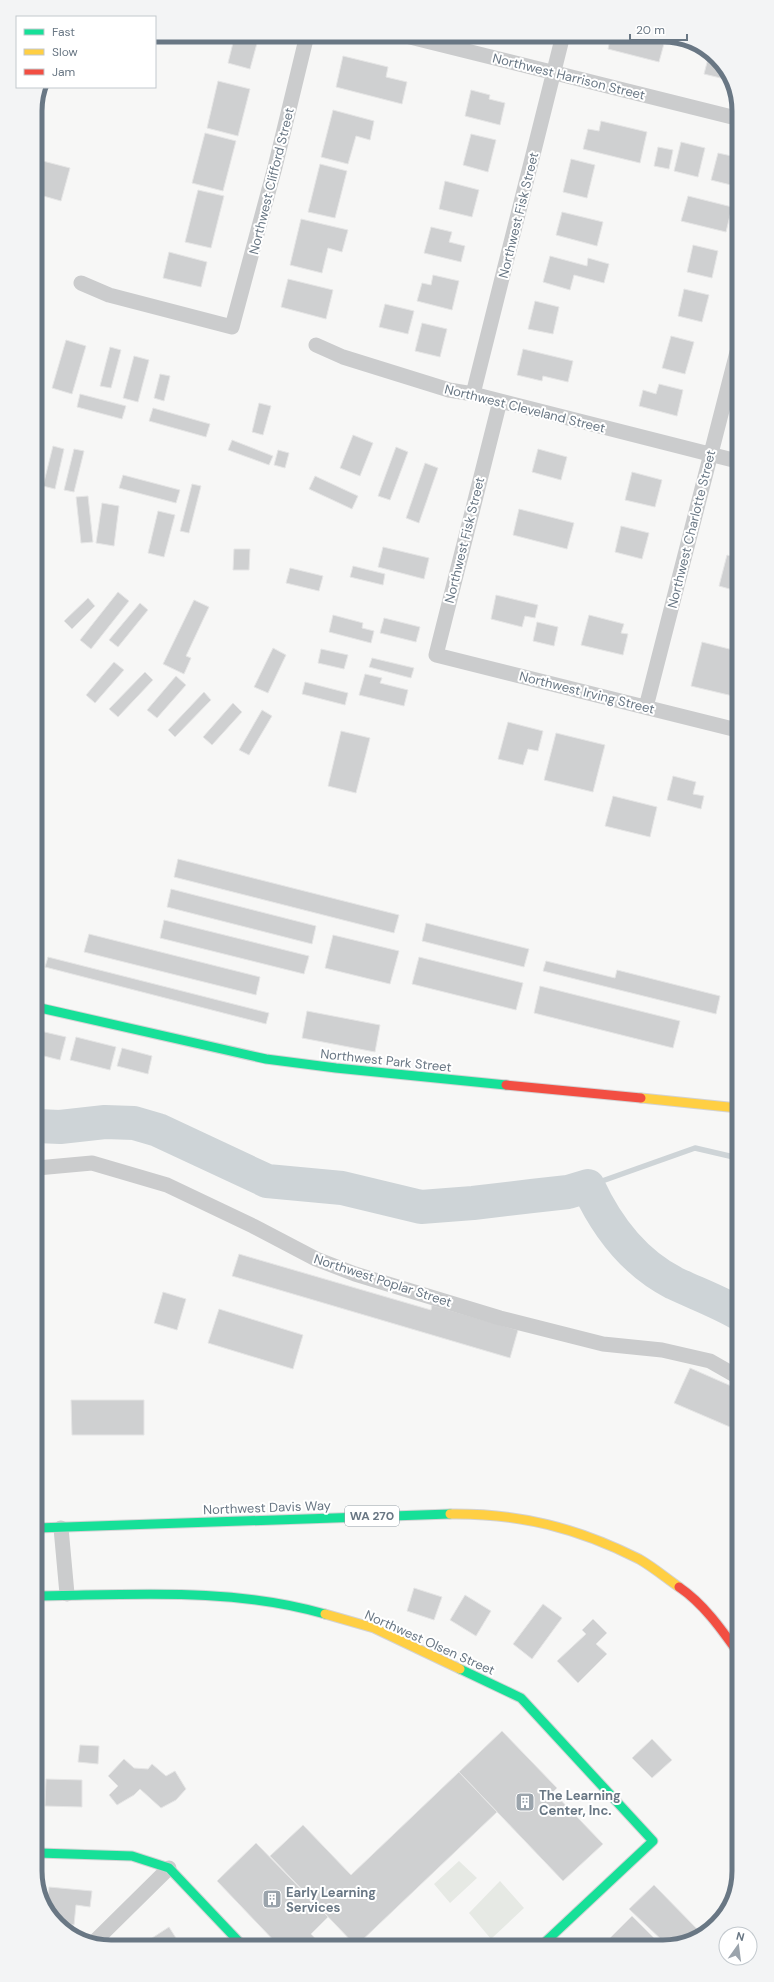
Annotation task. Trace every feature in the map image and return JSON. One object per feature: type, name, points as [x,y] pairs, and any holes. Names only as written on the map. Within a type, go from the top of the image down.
[{"type":"street","name":"Northwest Clifford Street","points":[[81,283],[109,295],[232,327],[275,167],[305,42]]},
{"type":"street","name":"Northwest Harrison Street","points":[[431,42],[732,117]]},
{"type":"street","name":"Northwest Fisk Street","points":[[473,394],[561,42]]},
{"type":"street","name":"Northwest Cleveland Street","points":[[316,345],[343,357],[449,390],[473,394],[732,460]]},
{"type":"street","name":"Northwest Charlotte Street","points":[[646,707],[732,371]]},
{"type":"street","name":"Northwest Fisk Street","points":[[436,655],[500,401]]},
{"type":"street","name":"Northwest Irving Street","points":[[436,655],[732,729]]},
{"type":"street","name":"Northwest Park Street","points":[[42,1009],[266,1059],[336,1068],[732,1107]]},
{"type":"street","name":"Northwest Poplar Street","points":[[42,1168],[92,1163],[167,1185],[253,1226],[316,1260],[355,1274],[500,1318],[603,1344],[662,1350],[710,1361],[732,1374]]},
{"type":"street","name":"Northwest Davis Way","points":[[42,1528],[469,1514],[508,1516],[544,1522],[578,1532],[640,1560],[688,1593],[718,1625],[732,1644]]},
{"type":"street","points":[[61,1528],[67,1594]]},
{"type":"street","name":"Northwest Olsen Street","points":[[42,1596],[67,1594],[167,1594],[234,1597],[312,1610],[374,1628],[521,1698],[653,1841],[547,1940]]},
{"type":"street","points":[[42,1853],[132,1856],[169,1868],[237,1940]]},
{"type":"street","points":[[97,1939],[169,1868]]},
{"type":"shaded area","points":[[459,1861],[477,1878],[450,1903],[434,1884]]},
{"type":"shaded area","points":[[500,1881],[524,1908],[491,1939],[469,1913]]},
{"type":"building","points":[[233,42],[257,42],[250,69],[228,63]]},
{"type":"building","points":[[610,42],[664,42],[659,62],[608,49]]},
{"type":"building","points":[[343,56],[388,67],[386,77],[407,82],[402,104],[336,87]]},
{"type":"building","points":[[708,59],[723,79],[704,74]]},
{"type":"building","points":[[218,81],[250,89],[238,136],[207,128]]},
{"type":"building","points":[[471,90],[490,95],[489,99],[505,103],[500,125],[465,116]]},
{"type":"building","points":[[333,110],[374,121],[370,140],[356,136],[348,164],[321,157]]},
{"type":"building","points":[[601,121],[647,132],[640,163],[583,149],[588,129],[599,131]]},
{"type":"building","points":[[205,133],[236,141],[223,191],[192,183]]},
{"type":"building","points":[[471,134],[496,140],[488,172],[463,165]]},
{"type":"building","points":[[681,142],[705,148],[698,177],[674,171]]},
{"type":"building","points":[[658,147],[673,150],[669,169],[654,166]]},
{"type":"building","points":[[718,153],[732,156],[732,185],[711,180]]},
{"type":"building","points":[[571,159],[595,165],[587,198],[563,192]]},
{"type":"building","points":[[42,161],[70,168],[61,201],[42,196]]},
{"type":"building","points":[[320,164],[347,171],[335,218],[308,212]]},
{"type":"building","points":[[445,181],[479,190],[472,217],[439,209]]},
{"type":"building","points":[[198,190],[224,196],[211,248],[185,242]]},
{"type":"building","points":[[688,196],[732,207],[726,232],[681,221]]},
{"type":"building","points":[[562,212],[603,222],[597,246],[556,235]]},
{"type":"building","points":[[301,219],[348,230],[342,252],[328,248],[322,273],[290,265]]},
{"type":"building","points":[[431,227],[452,232],[449,242],[465,246],[461,262],[424,253]]},
{"type":"building","points":[[693,245],[718,251],[712,278],[687,272]]},
{"type":"building","points":[[169,252],[207,262],[201,287],[163,278]]},
{"type":"building","points":[[550,256],[587,266],[588,258],[609,264],[604,283],[574,275],[570,290],[543,282]]},
{"type":"building","points":[[433,275],[459,281],[452,310],[417,301],[422,283],[431,285]]},
{"type":"building","points":[[288,279],[333,290],[326,319],[281,307]]},
{"type":"building","points":[[684,289],[709,295],[702,322],[678,316]]},
{"type":"building","points":[[535,301],[559,307],[553,334],[528,329]]},
{"type":"building","points":[[385,304],[414,311],[408,334],[379,327]]},
{"type":"building","points":[[422,323],[447,329],[440,357],[415,351]]},
{"type":"building","points":[[671,336],[694,342],[685,374],[662,368]]},
{"type":"building","points":[[66,340],[86,346],[72,394],[52,388]]},
{"type":"building","points":[[110,347],[121,350],[111,388],[100,386]]},
{"type":"building","points":[[523,349],[573,361],[568,382],[543,376],[542,381],[517,375]]},
{"type":"building","points":[[134,356],[149,360],[138,402],[123,398]]},
{"type":"building","points":[[160,374],[170,376],[164,401],[154,398]]},
{"type":"building","points":[[659,384],[683,390],[677,416],[639,406],[643,390],[656,394]]},
{"type":"building","points":[[80,394],[126,406],[122,419],[77,407]]},
{"type":"building","points":[[259,403],[271,406],[263,435],[252,432]]},
{"type":"building","points":[[153,408],[210,424],[206,437],[149,421]]},
{"type":"building","points":[[353,435],[373,443],[360,476],[340,468]]},
{"type":"building","points":[[232,440],[273,456],[269,465],[228,450]]},
{"type":"building","points":[[53,446],[64,449],[55,489],[43,486]]},
{"type":"building","points":[[396,447],[408,452],[390,500],[378,496]]},
{"type":"building","points":[[74,449],[84,451],[74,492],[64,490]]},
{"type":"building","points":[[538,449],[567,457],[561,480],[532,472]]},
{"type":"building","points":[[278,450],[289,453],[285,468],[274,465]]},
{"type":"building","points":[[425,463],[438,468],[419,523],[406,518]]},
{"type":"building","points":[[632,472],[662,480],[655,507],[625,500]]},
{"type":"building","points":[[123,475],[180,490],[176,503],[119,488]]},
{"type":"building","points":[[315,476],[358,496],[352,509],[309,489]]},
{"type":"building","points":[[192,484],[201,486],[189,533],[180,531]]},
{"type":"building","points":[[88,496],[93,542],[81,543],[76,497]]},
{"type":"building","points":[[102,503],[119,506],[114,546],[96,543]]},
{"type":"building","points":[[519,509],[574,523],[567,549],[513,535]]},
{"type":"building","points":[[158,511],[175,515],[164,557],[148,553]]},
{"type":"building","points":[[621,526],[649,533],[642,559],[615,552]]},
{"type":"building","points":[[383,547],[429,558],[424,579],[378,567]]},
{"type":"building","points":[[234,549],[250,549],[249,570],[233,570]]},
{"type":"building","points":[[727,555],[732,556],[732,590],[719,586]]},
{"type":"building","points":[[353,566],[385,574],[383,585],[350,577]]},
{"type":"building","points":[[290,568],[323,576],[319,591],[286,583]]},
{"type":"building","points":[[118,592],[129,601],[91,649],[80,640]]},
{"type":"building","points":[[496,595],[538,605],[535,618],[525,616],[522,627],[491,619]]},
{"type":"building","points":[[88,598],[95,606],[72,629],[64,621]]},
{"type":"building","points":[[194,600],[209,607],[186,656],[191,658],[184,674],[163,664]]},
{"type":"building","points":[[140,603],[148,610],[118,647],[109,640]]},
{"type":"building","points":[[333,615],[363,623],[362,628],[374,631],[371,643],[329,632]]},
{"type":"building","points":[[589,615],[624,624],[621,633],[628,634],[623,655],[581,645]]},
{"type":"building","points":[[384,618],[420,627],[416,642],[380,633]]},
{"type":"building","points":[[537,622],[558,627],[554,646],[533,641]]},
{"type":"building","points":[[702,642],[732,650],[732,696],[691,686]]},
{"type":"building","points":[[273,648],[286,655],[268,693],[254,687]]},
{"type":"building","points":[[321,649],[348,655],[344,669],[318,663]]},
{"type":"building","points":[[372,658],[414,668],[411,678],[369,667]]},
{"type":"building","points":[[114,662],[124,670],[95,703],[86,695]]},
{"type":"building","points":[[145,672],[153,680],[118,717],[109,709]]},
{"type":"building","points":[[365,674],[382,678],[380,683],[408,690],[404,706],[359,695]]},
{"type":"building","points":[[176,676],[186,685],[157,718],[147,710]]},
{"type":"building","points":[[305,682],[348,693],[345,705],[302,694]]},
{"type":"building","points":[[204,692],[211,700],[175,737],[168,730]]},
{"type":"building","points":[[233,703],[242,712],[212,745],[203,737]]},
{"type":"building","points":[[262,710],[272,716],[249,755],[239,750]]},
{"type":"building","points":[[508,722],[543,731],[538,751],[528,749],[523,765],[498,759]]},
{"type":"building","points":[[341,731],[370,738],[356,793],[328,786]]},
{"type":"building","points":[[556,733],[605,745],[593,792],[544,780]]},
{"type":"building","points":[[673,776],[696,782],[693,794],[704,796],[701,809],[667,800]]},
{"type":"building","points":[[613,796],[657,807],[650,837],[605,826]]},
{"type":"building","points":[[178,859],[399,915],[394,933],[174,877]]},
{"type":"building","points":[[171,889],[316,926],[312,944],[167,907]]},
{"type":"building","points":[[164,920],[309,956],[304,974],[160,938]]},
{"type":"building","points":[[426,923],[529,949],[524,967],[422,941]]},
{"type":"building","points":[[89,934],[260,977],[256,995],[84,952]]},
{"type":"building","points":[[333,935],[399,951],[390,984],[325,968]]},
{"type":"building","points":[[48,957],[269,1013],[266,1024],[45,967]]},
{"type":"building","points":[[419,957],[523,983],[516,1010],[412,984]]},
{"type":"building","points":[[546,961],[615,978],[617,970],[720,996],[716,1014],[543,971]]},
{"type":"building","points":[[540,986],[680,1021],[673,1048],[534,1013]]},
{"type":"building","points":[[307,1011],[380,1025],[375,1052],[302,1038]]},
{"type":"building","points":[[42,1031],[66,1037],[60,1060],[42,1056]]},
{"type":"building","points":[[76,1037],[116,1047],[110,1070],[70,1060]]},
{"type":"building","points":[[122,1048],[152,1056],[148,1074],[117,1066]]},
{"type":"building","points":[[239,1254],[431,1310],[432,1305],[518,1330],[510,1358],[232,1276]]},
{"type":"building","points":[[163,1292],[186,1299],[177,1330],[154,1323]]},
{"type":"building","points":[[219,1309],[303,1335],[293,1369],[208,1343]]},
{"type":"building","points":[[690,1368],[732,1386],[732,1428],[674,1403]]},
{"type":"building","points":[[71,1400],[144,1400],[144,1435],[72,1435]]},
{"type":"building","points":[[414,1588],[442,1597],[434,1620],[407,1611]]},
{"type":"building","points":[[465,1595],[491,1611],[476,1636],[450,1620]]},
{"type":"building","points":[[543,1604],[562,1618],[532,1659],[513,1644]]},
{"type":"building","points":[[593,1619],[607,1633],[596,1644],[607,1654],[578,1683],[557,1661],[586,1634],[582,1630]]},
{"type":"building","name":"The Learning Center, Inc.","points":[[502,1731],[557,1788],[553,1792],[603,1844],[563,1881],[459,1772]]},
{"type":"building","points":[[652,1739],[672,1760],[652,1778],[632,1758]]},
{"type":"building","points":[[80,1745],[99,1746],[98,1764],[78,1762]]},
{"type":"building","points":[[124,1759],[134,1768],[148,1769],[152,1764],[166,1776],[175,1771],[186,1789],[176,1800],[161,1808],[140,1789],[134,1795],[117,1805],[109,1795],[118,1786],[108,1776]]},
{"type":"building","points":[[459,1772],[497,1812],[362,1940],[350,1940],[270,1856],[303,1825],[351,1875]]},
{"type":"building","points":[[46,1779],[82,1780],[82,1807],[45,1806]]},
{"type":"building","name":"Early Learning Services","points":[[256,1843],[328,1917],[311,1934],[316,1940],[273,1940],[217,1881]]},
{"type":"building","points":[[654,1885],[698,1930],[681,1938],[662,1940],[629,1909]]},
{"type":"building","points":[[49,1887],[92,1891],[90,1907],[76,1905],[74,1925],[68,1924],[59,1916],[48,1898]]},
{"type":"building","points":[[632,1916],[656,1940],[608,1940]]},
{"type":"building","points":[[169,1927],[177,1940],[149,1940]]},
{"type":"waterway","points":[[42,1126],[60,1127],[105,1122],[134,1123],[158,1130],[267,1181],[342,1188],[421,1207],[473,1203],[568,1192],[588,1186],[595,1201],[613,1229],[623,1242],[646,1265],[674,1283],[732,1310]]},
{"type":"waterway","points":[[588,1186],[695,1148],[732,1157]]},
{"type":"traffic: fast","points":[[42,1008],[266,1059],[336,1068],[506,1085]]},
{"type":"traffic: fast","points":[[42,1528],[450,1514]]},
{"type":"traffic: fast","points":[[42,1596],[182,1594],[218,1596],[290,1605],[325,1614]]},
{"type":"traffic: fast","points":[[460,1669],[521,1698],[653,1841],[547,1940]]},
{"type":"traffic: fast","points":[[42,1853],[132,1856],[169,1868],[237,1940]]},
{"type":"traffic: slow","points":[[641,1098],[732,1107]]},
{"type":"traffic: slow","points":[[450,1514],[500,1516],[548,1524],[570,1531],[616,1548],[639,1559],[679,1587]]},
{"type":"traffic: slow","points":[[325,1614],[374,1628],[460,1669]]},
{"type":"traffic: jam","points":[[506,1085],[641,1098]]},
{"type":"traffic: jam","points":[[679,1587],[697,1601],[732,1645]]},
{"type":"place","name":"The Learning Center, Inc.","points":[[525,1802]]},
{"type":"place","name":"Early Learning Services","points":[[272,1899]]}]
